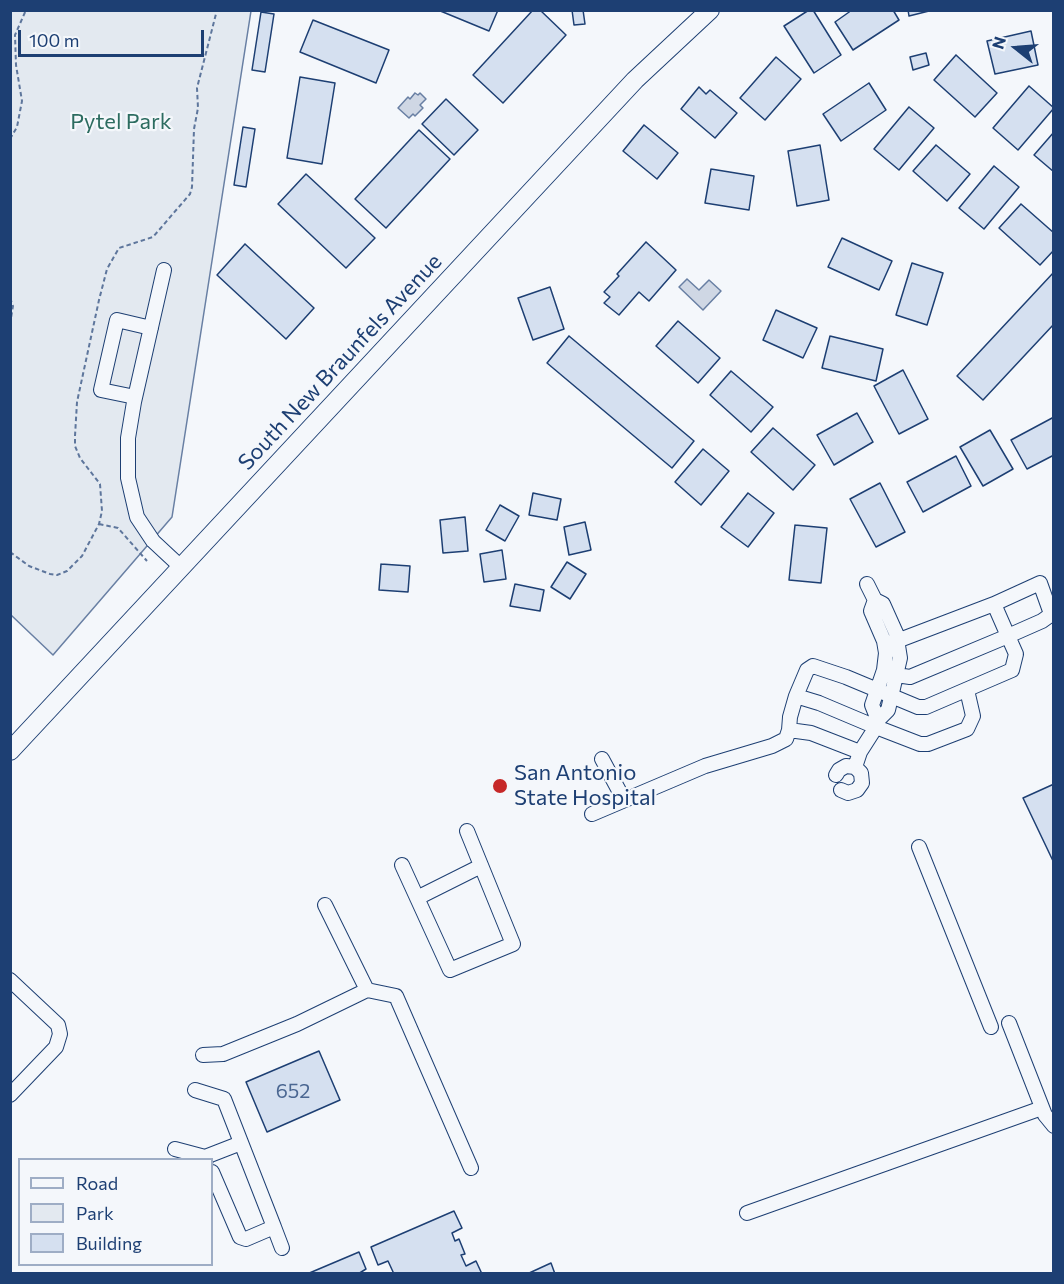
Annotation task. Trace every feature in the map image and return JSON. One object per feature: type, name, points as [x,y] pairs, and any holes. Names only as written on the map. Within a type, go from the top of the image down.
[{"type":"main road","name":"South New Braunfels Avenue","points":[[10,751],[635,80],[710,10]]},
{"type":"lane","points":[[164,270],[135,397],[128,438],[128,478],[137,517],[153,542],[182,568]]},
{"type":"lane","points":[[135,397],[101,390],[117,320],[151,328]]},
{"type":"lane","points":[[890,675],[910,677],[1008,636],[1049,616],[1050,611],[1040,583],[994,604],[891,643]]},
{"type":"lane","points":[[867,584],[874,600],[883,604],[891,643],[900,658],[878,689],[872,705],[877,724]]},
{"type":"lane","points":[[592,814],[705,766],[772,746],[786,739],[789,717],[796,696],[807,670],[813,666],[878,689],[918,707],[926,707],[1012,670],[1016,654],[994,604]]},
{"type":"lane","points":[[855,767],[860,752],[888,710],[892,695],[890,675]]},
{"type":"lane","points":[[796,696],[877,724],[920,744],[936,742],[967,729],[973,716],[968,690]]},
{"type":"lane","points":[[789,730],[811,733],[860,752]]},
{"type":"lane","points":[[602,759],[624,800]]},
{"type":"lane","points":[[836,775],[842,767],[855,767],[863,778],[860,787],[853,792],[841,790]]},
{"type":"lane","points":[[402,865],[450,970],[513,944],[467,831]]},
{"type":"lane","points":[[919,847],[991,1027]]},
{"type":"lane","points":[[417,898],[482,866]]},
{"type":"lane","points":[[326,905],[367,990]]},
{"type":"lane","points":[[10,980],[58,1025],[60,1034],[56,1047],[10,1095]]},
{"type":"lane","points":[[202,1055],[223,1054],[297,1024],[367,990],[396,996],[471,1168]]},
{"type":"lane","points":[[1009,1023],[1042,1108],[1053,1126]]},
{"type":"lane","points":[[195,1090],[224,1099],[282,1248]]},
{"type":"lane","points":[[747,1213],[1042,1108]]},
{"type":"lane","points":[[175,1149],[206,1158],[241,1143]]},
{"type":"lane","points":[[213,1174],[240,1237],[246,1239],[274,1227]]},
{"type":"path","points":[[10,139],[17,127],[21,101],[15,65],[15,35],[26,10]]},
{"type":"path","points":[[10,298],[13,306],[10,324]]},
{"type":"path","points":[[99,524],[118,528],[147,561]]},
{"type":"path","points":[[10,552],[15,556]]},
{"type":"green space","name":"Pytel Park","points":[[10,11],[251,11],[172,517],[53,655],[11,615]]},
{"type":"shaded area","points":[[415,93],[418,95],[420,93],[426,99],[420,105],[423,108],[415,116],[413,114],[409,118],[398,108]]},
{"type":"shaded area","points":[[687,279],[699,290],[709,280],[721,291],[703,310],[679,287]]},
{"type":"building","points":[[438,10],[498,10],[489,31]]},
{"type":"building","points":[[533,10],[540,10],[566,35],[503,103],[473,75]]},
{"type":"building","points":[[572,10],[583,10],[585,24],[574,25]]},
{"type":"building","points":[[809,10],[813,10],[841,55],[814,73],[784,26]]},
{"type":"building","points":[[852,10],[893,10],[899,20],[853,50],[835,22]]},
{"type":"building","points":[[908,10],[933,10],[909,16]]},
{"type":"building","points":[[261,12],[274,14],[265,72],[252,70]]},
{"type":"building","points":[[313,20],[389,50],[376,83],[300,52]]},
{"type":"building","points":[[1031,31],[1038,65],[995,74],[987,41]]},
{"type":"building","points":[[926,53],[929,65],[913,70],[910,57]]},
{"type":"building","points":[[956,55],[997,93],[975,117],[934,80]]},
{"type":"building","points":[[776,57],[801,79],[765,120],[740,98]]},
{"type":"building","points":[[300,77],[335,83],[322,164],[287,158]]},
{"type":"building","points":[[869,83],[886,110],[841,141],[823,114]]},
{"type":"building","points":[[1029,86],[1054,108],[1018,150],[993,128]]},
{"type":"building","points":[[699,87],[706,94],[710,90],[737,113],[715,138],[681,109]]},
{"type":"building","points":[[446,99],[478,130],[454,155],[422,124]]},
{"type":"building","points":[[909,107],[934,128],[899,170],[874,149]]},
{"type":"building","points":[[644,125],[678,153],[657,179],[623,151]]},
{"type":"building","points":[[243,127],[255,129],[246,187],[234,185]]},
{"type":"building","points":[[419,130],[450,159],[386,228],[355,199]]},
{"type":"building","points":[[1054,132],[1054,172],[1034,155]]},
{"type":"building","points":[[820,145],[829,200],[797,206],[788,151]]},
{"type":"building","points":[[936,145],[970,174],[947,201],[913,171]]},
{"type":"building","points":[[994,166],[1019,187],[984,229],[959,208]]},
{"type":"building","points":[[711,169],[754,176],[749,210],[705,203]]},
{"type":"building","points":[[306,174],[375,238],[346,268],[278,204]]},
{"type":"building","points":[[1021,204],[1054,233],[1054,250],[1040,265],[999,228]]},
{"type":"building","points":[[842,238],[892,261],[879,290],[828,267]]},
{"type":"building","points":[[646,242],[676,270],[649,301],[639,292],[619,315],[604,303],[610,297],[604,292]]},
{"type":"building","points":[[245,244],[314,308],[286,339],[217,275]]},
{"type":"building","points":[[912,263],[943,273],[927,325],[896,315]]},
{"type":"building","points":[[1054,272],[1054,324],[983,400],[957,376]]},
{"type":"building","points":[[550,287],[564,329],[533,340],[518,298]]},
{"type":"building","points":[[776,310],[817,328],[803,358],[763,340]]},
{"type":"building","points":[[678,321],[720,358],[698,383],[656,346]]},
{"type":"building","points":[[569,336],[694,441],[672,468],[547,363]]},
{"type":"building","points":[[830,336],[883,349],[876,381],[822,368]]},
{"type":"building","points":[[903,370],[928,419],[899,434],[874,386]]},
{"type":"building","points":[[731,371],[773,407],[751,432],[710,395]]},
{"type":"building","points":[[857,413],[873,442],[834,465],[817,435]]},
{"type":"building","points":[[1054,417],[1054,455],[1027,469],[1011,440]]},
{"type":"building","points":[[773,428],[815,465],[793,490],[751,452]]},
{"type":"building","points":[[990,430],[1013,469],[983,486],[960,447]]},
{"type":"building","points":[[703,449],[729,471],[701,505],[675,482]]},
{"type":"building","points":[[956,456],[971,486],[923,512],[907,482]]},
{"type":"building","points":[[880,483],[905,532],[876,547],[850,499]]},
{"type":"building","points":[[533,493],[561,499],[557,520],[529,515]]},
{"type":"building","points":[[748,493],[774,513],[748,547],[721,527]]},
{"type":"building","points":[[500,505],[519,516],[505,541],[486,530]]},
{"type":"building","points":[[465,517],[468,551],[443,553],[440,520]]},
{"type":"building","points":[[585,522],[591,550],[569,555],[564,527]]},
{"type":"building","points":[[795,525],[827,528],[821,583],[789,580]]},
{"type":"building","points":[[502,550],[506,579],[484,582],[480,554]]},
{"type":"building","points":[[567,562],[586,574],[570,599],[551,587]]},
{"type":"building","points":[[381,564],[410,566],[408,592],[379,590]]},
{"type":"building","points":[[515,584],[544,590],[540,611],[510,606]]},
{"type":"building","points":[[1054,784],[1054,863],[1023,798]]},
{"type":"building","points":[[319,1051],[340,1100],[267,1132],[246,1082]]},
{"type":"building","points":[[454,1211],[462,1228],[452,1233],[455,1241],[459,1239],[465,1254],[461,1255],[466,1266],[476,1261],[482,1274],[394,1274],[388,1261],[378,1265],[371,1247]]},
{"type":"building","points":[[359,1252],[366,1269],[358,1274],[307,1274]]},
{"type":"building","points":[[551,1263],[555,1274],[527,1274]]},
{"type":"place","name":"San Antonio State Hospital","points":[[500,786]]}]
